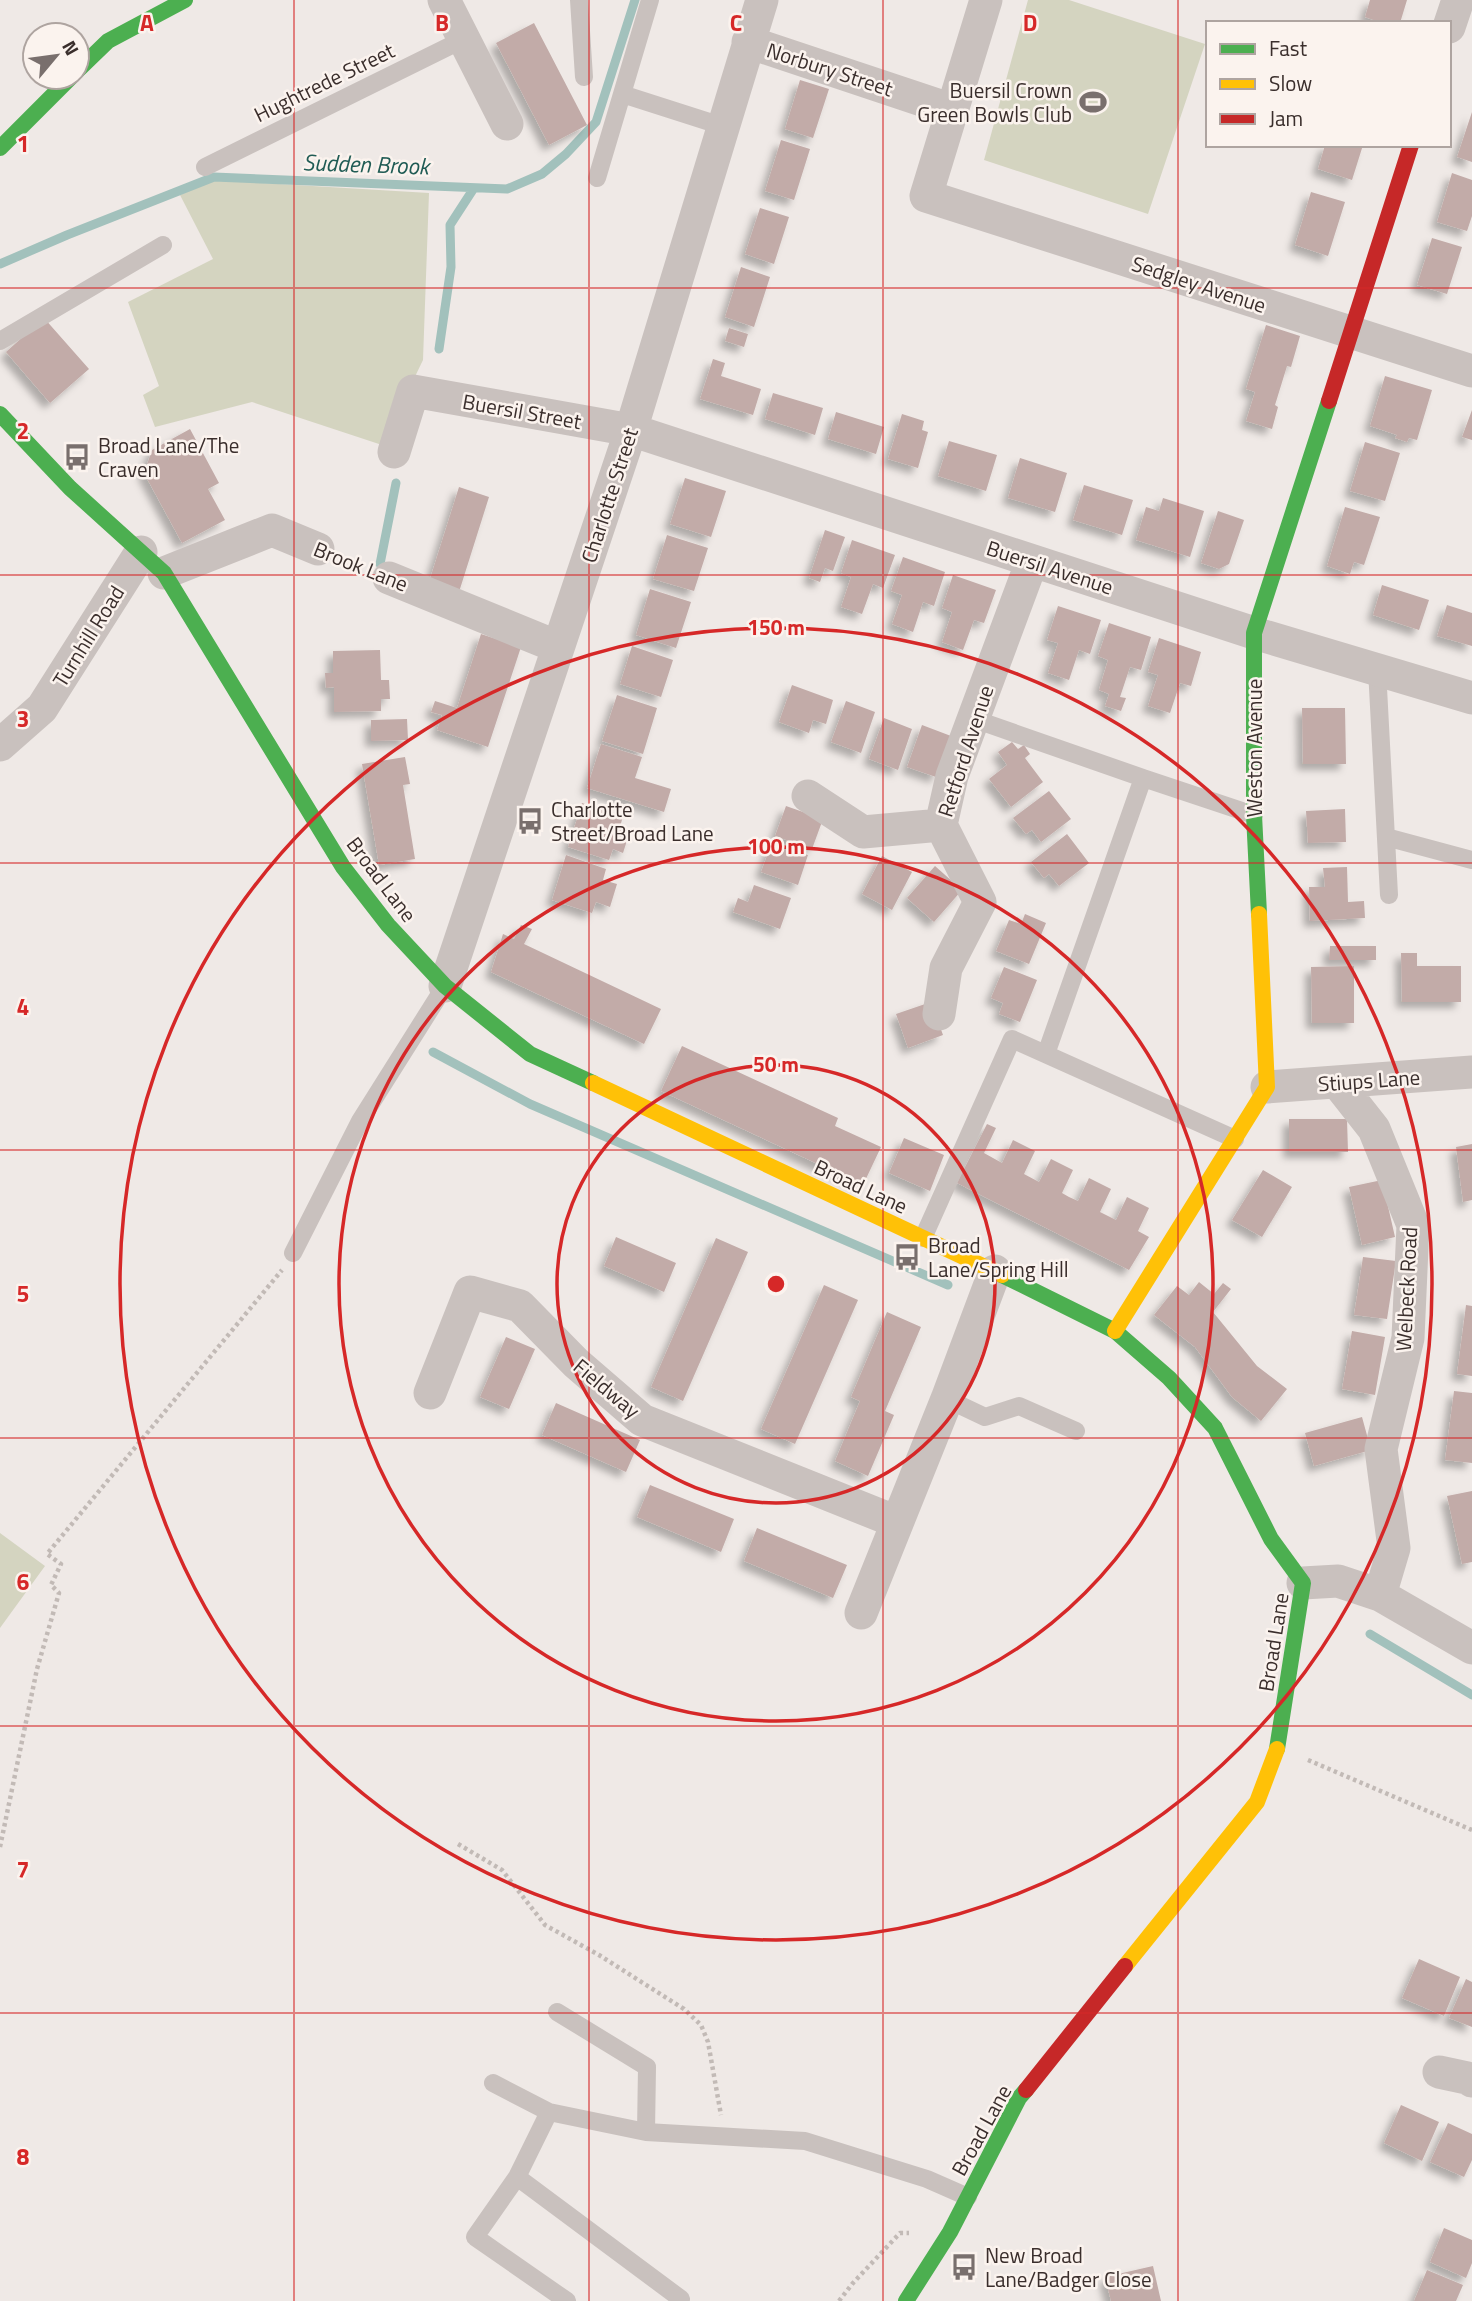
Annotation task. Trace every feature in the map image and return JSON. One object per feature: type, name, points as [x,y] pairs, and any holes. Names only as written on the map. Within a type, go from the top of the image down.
[{"type":"main road","points":[[91,57],[108,41],[185,0]]},
{"type":"main road","points":[[0,148],[57,91]]},
{"type":"main road","name":"Weston Avenue","points":[[1267,1087],[1254,815],[1254,633],[1410,147]]},
{"type":"main road","name":"Broad Lane","points":[[0,414],[70,488],[152,563],[343,867],[388,925],[445,986],[530,1054],[1115,1331],[1169,1378],[1215,1428],[1271,1539],[1303,1583],[1278,1748],[1257,1802],[1019,2098],[950,2232],[906,2301]]},
{"type":"main road","points":[[1115,1331],[1267,1087]]},
{"type":"street","points":[[444,0],[507,124]]},
{"type":"street","name":"Charlotte Street","points":[[445,986],[631,430],[762,0]]},
{"type":"street","points":[[952,110],[986,0]]},
{"type":"street","points":[[1451,21],[1458,0]]},
{"type":"street","name":"Norbury Street","points":[[748,42],[952,110]]},
{"type":"street","name":"Sedgley Avenue","points":[[952,110],[926,196],[1472,371]]},
{"type":"street","name":"Buersil Street","points":[[394,452],[413,391],[631,430]]},
{"type":"street","name":"Buersil Avenue","points":[[631,430],[1254,633],[1472,698]]},
{"type":"street","name":"Brook Lane","points":[[152,563],[272,530],[318,549]]},
{"type":"street","name":"Retford Avenue","points":[[939,1014],[946,968],[980,902],[941,825],[953,776],[1032,561]]},
{"type":"street","name":"Turnhill Road","points":[[0,745],[42,708],[152,563]]},
{"type":"street","name":"Brook Lane","points":[[389,578],[558,647]]},
{"type":"street","points":[[808,796],[863,832],[941,825]]},
{"type":"street","name":"Stiups Lane","points":[[1267,1087],[1472,1072]]},
{"type":"street","name":"Welbeck Road","points":[[1337,1083],[1374,1129],[1413,1225],[1408,1338],[1381,1449],[1394,1548],[1380,1594]]},
{"type":"street","points":[[861,1613],[995,1272]]},
{"type":"street","name":"Fieldway","points":[[430,1393],[470,1292],[520,1306],[576,1363],[642,1420],[898,1522]]},
{"type":"street","points":[[1303,1583],[1338,1581],[1380,1594],[1472,1648]]},
{"type":"street","points":[[1440,2072],[1472,2081]]},
{"type":"lane","points":[[579,0],[584,77]]},
{"type":"lane","points":[[597,178],[650,0]]},
{"type":"lane","name":"Hughtrede Street","points":[[205,167],[464,38]]},
{"type":"lane","points":[[622,94],[722,126]]},
{"type":"lane","points":[[0,341],[163,245]]},
{"type":"lane","points":[[1377,669],[1390,895]]},
{"type":"lane","points":[[974,719],[1254,815]]},
{"type":"lane","points":[[1046,1054],[1143,778]]},
{"type":"lane","points":[[1386,837],[1472,860]]},
{"type":"lane","points":[[293,1253],[360,1121],[445,986]]},
{"type":"lane","points":[[923,1238],[1012,1039],[1235,1139]]},
{"type":"lane","points":[[947,1399],[985,1417],[1019,1406],[1076,1431]]},
{"type":"lane","points":[[557,2012],[647,2067],[646,2132]]},
{"type":"lane","points":[[493,2083],[549,2112],[646,2132],[805,2141],[927,2179],[968,2197]]},
{"type":"lane","points":[[549,2112],[517,2177],[475,2237],[567,2301]]},
{"type":"lane","points":[[517,2177],[681,2299],[679,2301]]},
{"type":"path","name":"Brook Lane","points":[[318,549],[389,578]]},
{"type":"path","points":[[0,1847],[37,1669],[59,1593],[51,1585],[61,1564],[47,1554],[277,1276],[293,1253]]},
{"type":"path","points":[[1278,1748],[1472,1830]]},
{"type":"path","points":[[457,1844],[502,1870],[545,1925],[599,1955],[684,2009],[701,2025],[708,2042],[717,2101],[726,2137]]},
{"type":"path","points":[[839,2301],[900,2233],[950,2232]]},
{"type":"green space","name":"Buersil Crown Green Bowls Club","points":[[1028,0],[1069,0],[1205,44],[1148,214],[984,160]]},
{"type":"green space","points":[[213,180],[429,193],[423,360],[382,445],[252,402],[155,427],[143,395],[159,386],[128,302],[213,259],[180,195]]},
{"type":"green space","points":[[0,1533],[45,1566],[0,1628]]},
{"type":"building","points":[[1370,0],[1407,0],[1401,21],[1376,21],[1365,17]]},
{"type":"building","points":[[534,23],[587,125],[549,145],[496,43]]},
{"type":"building","points":[[800,80],[829,89],[813,138],[785,129]]},
{"type":"building","points":[[1472,112],[1472,162],[1457,157]]},
{"type":"building","points":[[781,140],[810,149],[794,200],[765,191]]},
{"type":"building","points":[[1324,147],[1362,147],[1352,180],[1318,169]]},
{"type":"building","points":[[1452,173],[1472,180],[1472,216],[1467,231],[1437,222]]},
{"type":"building","points":[[1311,192],[1345,202],[1328,256],[1295,245]]},
{"type":"building","points":[[760,208],[789,217],[774,264],[745,254]]},
{"type":"building","points":[[1432,238],[1462,247],[1447,294],[1417,285]]},
{"type":"building","points":[[741,267],[770,277],[754,327],[725,317]]},
{"type":"building","points":[[44,318],[89,369],[50,403],[6,352]]},
{"type":"building","points":[[1266,325],[1300,336],[1275,405],[1278,407],[1272,429],[1246,421],[1255,392],[1246,389]]},
{"type":"building","points":[[729,328],[748,334],[744,347],[725,341]]},
{"type":"building","points":[[713,359],[725,363],[721,376],[761,389],[753,415],[700,399]]},
{"type":"building","points":[[1385,376],[1432,390],[1417,440],[1409,438],[1407,442],[1395,438],[1397,435],[1370,426]]},
{"type":"building","points":[[773,393],[823,408],[815,435],[765,419]]},
{"type":"building","points":[[1472,410],[1472,440],[1462,437]]},
{"type":"building","points":[[836,412],[884,427],[876,454],[828,439]]},
{"type":"building","points":[[902,414],[924,421],[922,430],[928,432],[918,468],[888,459]]},
{"type":"building","points":[[190,429],[219,483],[208,489],[225,520],[182,543],[144,473],[152,450]]},
{"type":"building","points":[[949,441],[997,455],[986,491],[938,476]]},
{"type":"building","points":[[1365,442],[1400,453],[1385,501],[1350,491]]},
{"type":"building","points":[[1020,458],[1067,473],[1055,512],[1008,498]]},
{"type":"building","points":[[685,478],[726,491],[711,537],[670,524]]},
{"type":"building","points":[[1084,485],[1133,500],[1122,535],[1073,520]]},
{"type":"building","points":[[459,487],[489,497],[459,592],[429,582]]},
{"type":"building","points":[[1163,498],[1204,511],[1190,557],[1136,540],[1146,507],[1159,511]]},
{"type":"building","points":[[1345,507],[1380,517],[1364,565],[1354,562],[1350,574],[1327,566]]},
{"type":"building","points":[[1218,511],[1244,520],[1229,564],[1219,569],[1201,563]]},
{"type":"building","points":[[825,530],[845,537],[833,571],[825,568],[820,582],[809,578]]},
{"type":"building","points":[[667,535],[708,548],[694,591],[653,579]]},
{"type":"building","points":[[852,540],[895,555],[883,588],[873,584],[862,614],[841,607],[851,577],[841,573]]},
{"type":"building","points":[[903,557],[945,572],[934,606],[923,602],[913,632],[892,624],[902,595],[891,591]]},
{"type":"building","points":[[953,575],[996,590],[984,623],[974,620],[963,650],[942,642],[952,612],[942,608]]},
{"type":"building","points":[[1382,585],[1429,600],[1419,630],[1373,615]]},
{"type":"building","points":[[650,589],[691,602],[676,648],[636,635]]},
{"type":"building","points":[[1447,605],[1472,613],[1472,646],[1437,636]]},
{"type":"building","points":[[1058,606],[1101,620],[1090,654],[1079,650],[1069,680],[1048,673],[1058,643],[1047,640]]},
{"type":"building","points":[[1109,623],[1151,637],[1141,670],[1130,667],[1120,697],[1126,698],[1121,711],[1105,706],[1109,694],[1099,690],[1108,660],[1098,656]]},
{"type":"building","points":[[481,634],[521,647],[488,747],[437,730],[442,715],[431,712],[435,701],[457,708]]},
{"type":"building","points":[[1159,638],[1201,652],[1191,686],[1180,683],[1170,713],[1148,706],[1158,675],[1148,672]]},
{"type":"building","points":[[632,646],[673,660],[661,697],[620,684]]},
{"type":"building","points":[[380,650],[381,680],[389,680],[390,699],[381,699],[381,711],[334,712],[334,687],[326,688],[325,673],[333,673],[333,651]]},
{"type":"building","points":[[792,685],[833,700],[826,724],[813,720],[809,733],[779,722]]},
{"type":"building","points":[[617,695],[657,708],[643,754],[602,741]]},
{"type":"building","points":[[846,701],[875,712],[861,753],[831,742]]},
{"type":"building","points":[[1302,708],[1345,708],[1346,764],[1303,764]]},
{"type":"building","points":[[884,718],[912,729],[898,770],[869,759]]},
{"type":"building","points":[[407,719],[408,740],[371,741],[371,720]]},
{"type":"building","points":[[922,725],[951,736],[936,777],[907,767]]},
{"type":"building","points":[[1012,742],[1018,749],[1024,745],[1030,754],[1025,758],[1043,782],[1011,807],[989,779],[1007,765],[998,752]]},
{"type":"building","points":[[601,744],[642,757],[635,778],[671,789],[664,812],[587,788]]},
{"type":"building","points":[[405,757],[410,784],[403,785],[415,859],[379,865],[362,764]]},
{"type":"building","points":[[1049,791],[1071,819],[1041,842],[1032,830],[1026,834],[1013,818]]},
{"type":"building","points":[[582,803],[623,816],[620,827],[630,831],[623,853],[613,849],[609,860],[568,847]]},
{"type":"building","points":[[786,806],[823,819],[812,849],[775,836]]},
{"type":"building","points":[[1345,809],[1346,842],[1308,843],[1306,811]]},
{"type":"building","points":[[1067,834],[1089,863],[1059,886],[1049,874],[1044,878],[1031,862]]},
{"type":"building","points":[[772,842],[808,855],[798,885],[761,872]]},
{"type":"building","points":[[566,855],[606,869],[603,880],[617,884],[610,907],[596,902],[592,913],[552,900]]},
{"type":"building","points":[[882,856],[912,872],[892,910],[862,894]]},
{"type":"building","points":[[935,866],[962,890],[934,922],[907,898]]},
{"type":"building","points":[[1347,867],[1348,902],[1364,901],[1365,918],[1310,921],[1309,887],[1325,887],[1323,868]]},
{"type":"building","points":[[754,885],[791,898],[780,929],[733,912],[738,898],[748,902]]},
{"type":"building","points":[[1025,914],[1046,923],[1029,964],[996,951],[1009,920],[1021,924]]},
{"type":"building","points":[[521,925],[532,929],[524,944],[661,1009],[644,1044],[491,972],[503,934],[514,939]]},
{"type":"building","points":[[1330,946],[1376,946],[1376,960],[1329,960]]},
{"type":"building","points":[[1401,953],[1417,953],[1417,966],[1461,966],[1461,1002],[1402,1002]]},
{"type":"building","points":[[1354,966],[1354,1023],[1312,1023],[1311,967]]},
{"type":"building","points":[[1004,967],[1037,980],[1020,1022],[999,1014],[1003,1003],[991,998]]},
{"type":"building","points":[[931,1002],[943,1035],[908,1048],[896,1014]]},
{"type":"building","points":[[682,1046],[838,1118],[835,1126],[881,1147],[863,1185],[661,1091]]},
{"type":"building","points":[[1289,1119],[1347,1119],[1348,1152],[1289,1152]]},
{"type":"building","points":[[987,1124],[996,1128],[984,1153],[1002,1163],[1013,1140],[1035,1151],[1024,1174],[1039,1182],[1051,1159],[1073,1170],[1062,1193],[1069,1197],[1078,1201],[1089,1178],[1111,1189],[1100,1212],[1116,1220],[1127,1197],[1149,1208],[1138,1231],[1149,1237],[1129,1270],[957,1183]]},
{"type":"building","points":[[904,1138],[944,1155],[930,1191],[889,1173]]},
{"type":"building","points":[[1472,1144],[1472,1200],[1463,1202],[1456,1147]]},
{"type":"building","points":[[1263,1170],[1292,1187],[1262,1237],[1232,1220]]},
{"type":"building","points":[[1382,1180],[1395,1237],[1362,1245],[1349,1187]]},
{"type":"building","points":[[616,1237],[676,1263],[664,1292],[604,1266]]},
{"type":"building","points":[[716,1238],[748,1252],[683,1401],[651,1387]]},
{"type":"building","points":[[1363,1257],[1396,1261],[1387,1319],[1354,1315]]},
{"type":"building","points":[[1199,1282],[1214,1294],[1223,1283],[1231,1289],[1213,1312],[1257,1366],[1287,1389],[1261,1421],[1232,1397],[1195,1347],[1154,1315],[1177,1286],[1189,1295]]},
{"type":"building","points":[[824,1285],[858,1300],[795,1444],[761,1429]]},
{"type":"building","points":[[1466,1305],[1472,1306],[1472,1376],[1457,1374]]},
{"type":"building","points":[[887,1312],[921,1327],[885,1411],[894,1415],[868,1476],[835,1461],[860,1401],[851,1397]]},
{"type":"building","points":[[1352,1331],[1385,1337],[1375,1395],[1342,1389]]},
{"type":"building","points":[[506,1337],[535,1349],[509,1409],[480,1397]]},
{"type":"building","points":[[1454,1391],[1472,1393],[1472,1463],[1445,1460]]},
{"type":"building","points":[[556,1403],[640,1440],[626,1472],[542,1435]]},
{"type":"building","points":[[1362,1417],[1371,1450],[1314,1466],[1305,1433]]},
{"type":"building","points":[[650,1485],[734,1519],[721,1552],[637,1517]]},
{"type":"building","points":[[1472,1491],[1472,1562],[1462,1564],[1447,1496]]},
{"type":"building","points":[[757,1528],[847,1565],[833,1598],[744,1561]]},
{"type":"building","points":[[1419,1959],[1460,1977],[1444,2016],[1402,1998]]},
{"type":"building","points":[[1466,1979],[1472,1982],[1472,2027],[1449,2018]]},
{"type":"building","points":[[1401,2105],[1439,2122],[1422,2161],[1384,2143]]},
{"type":"building","points":[[1448,2123],[1472,2134],[1472,2160],[1464,2177],[1430,2162]]},
{"type":"building","points":[[1444,2228],[1472,2240],[1472,2263],[1466,2278],[1430,2262]]},
{"type":"building","points":[[1153,2266],[1161,2301],[1111,2301],[1105,2277]]},
{"type":"building","points":[[1427,2270],[1463,2285],[1456,2301],[1414,2301]]},
{"type":"waterway","name":"Sudden Brook","points":[[0,264],[214,177],[507,189],[542,174],[566,154],[596,122],[635,0]]},
{"type":"waterway","points":[[439,349],[451,267],[450,225],[474,188]]},
{"type":"waterway","points":[[380,564],[396,483]]},
{"type":"waterway","points":[[433,1052],[530,1104],[948,1285]]},
{"type":"waterway","points":[[1370,1634],[1472,1695]]},
{"type":"traffic: fast","points":[[91,57],[108,41],[185,0]]},
{"type":"traffic: fast","points":[[0,148],[57,91]]},
{"type":"traffic: fast","points":[[1259,914],[1254,815],[1254,633],[1329,401]]},
{"type":"traffic: fast","points":[[0,414],[70,488],[164,573],[343,867],[388,925],[445,986],[530,1054],[593,1083]]},
{"type":"traffic: fast","points":[[1002,1275],[1115,1331],[1169,1378],[1215,1428],[1271,1539],[1303,1583],[1277,1749]]},
{"type":"traffic: fast","points":[[906,2301],[950,2232],[1019,2098],[1026,2090]]},
{"type":"traffic: slow","points":[[1115,1331],[1267,1087],[1259,914]]},
{"type":"traffic: slow","points":[[593,1083],[1002,1275]]},
{"type":"traffic: slow","points":[[1125,1966],[1257,1802],[1277,1749]]},
{"type":"traffic: jam","points":[[1329,401],[1410,147]]},
{"type":"traffic: jam","points":[[1026,2090],[1125,1966]]},
{"type":"place","name":"Buersil Crown Green Bowls Club","points":[[1093,102]]},
{"type":"place","name":"Broad Lane/The Craven","points":[[77,457]]},
{"type":"place","name":"Charlotte Street/Broad Lane","points":[[530,821]]},
{"type":"place","name":"Broad Lane/Spring Hill","points":[[907,1257]]},
{"type":"place","name":"New Broad Lane/Badger Close","points":[[964,2267]]}]
